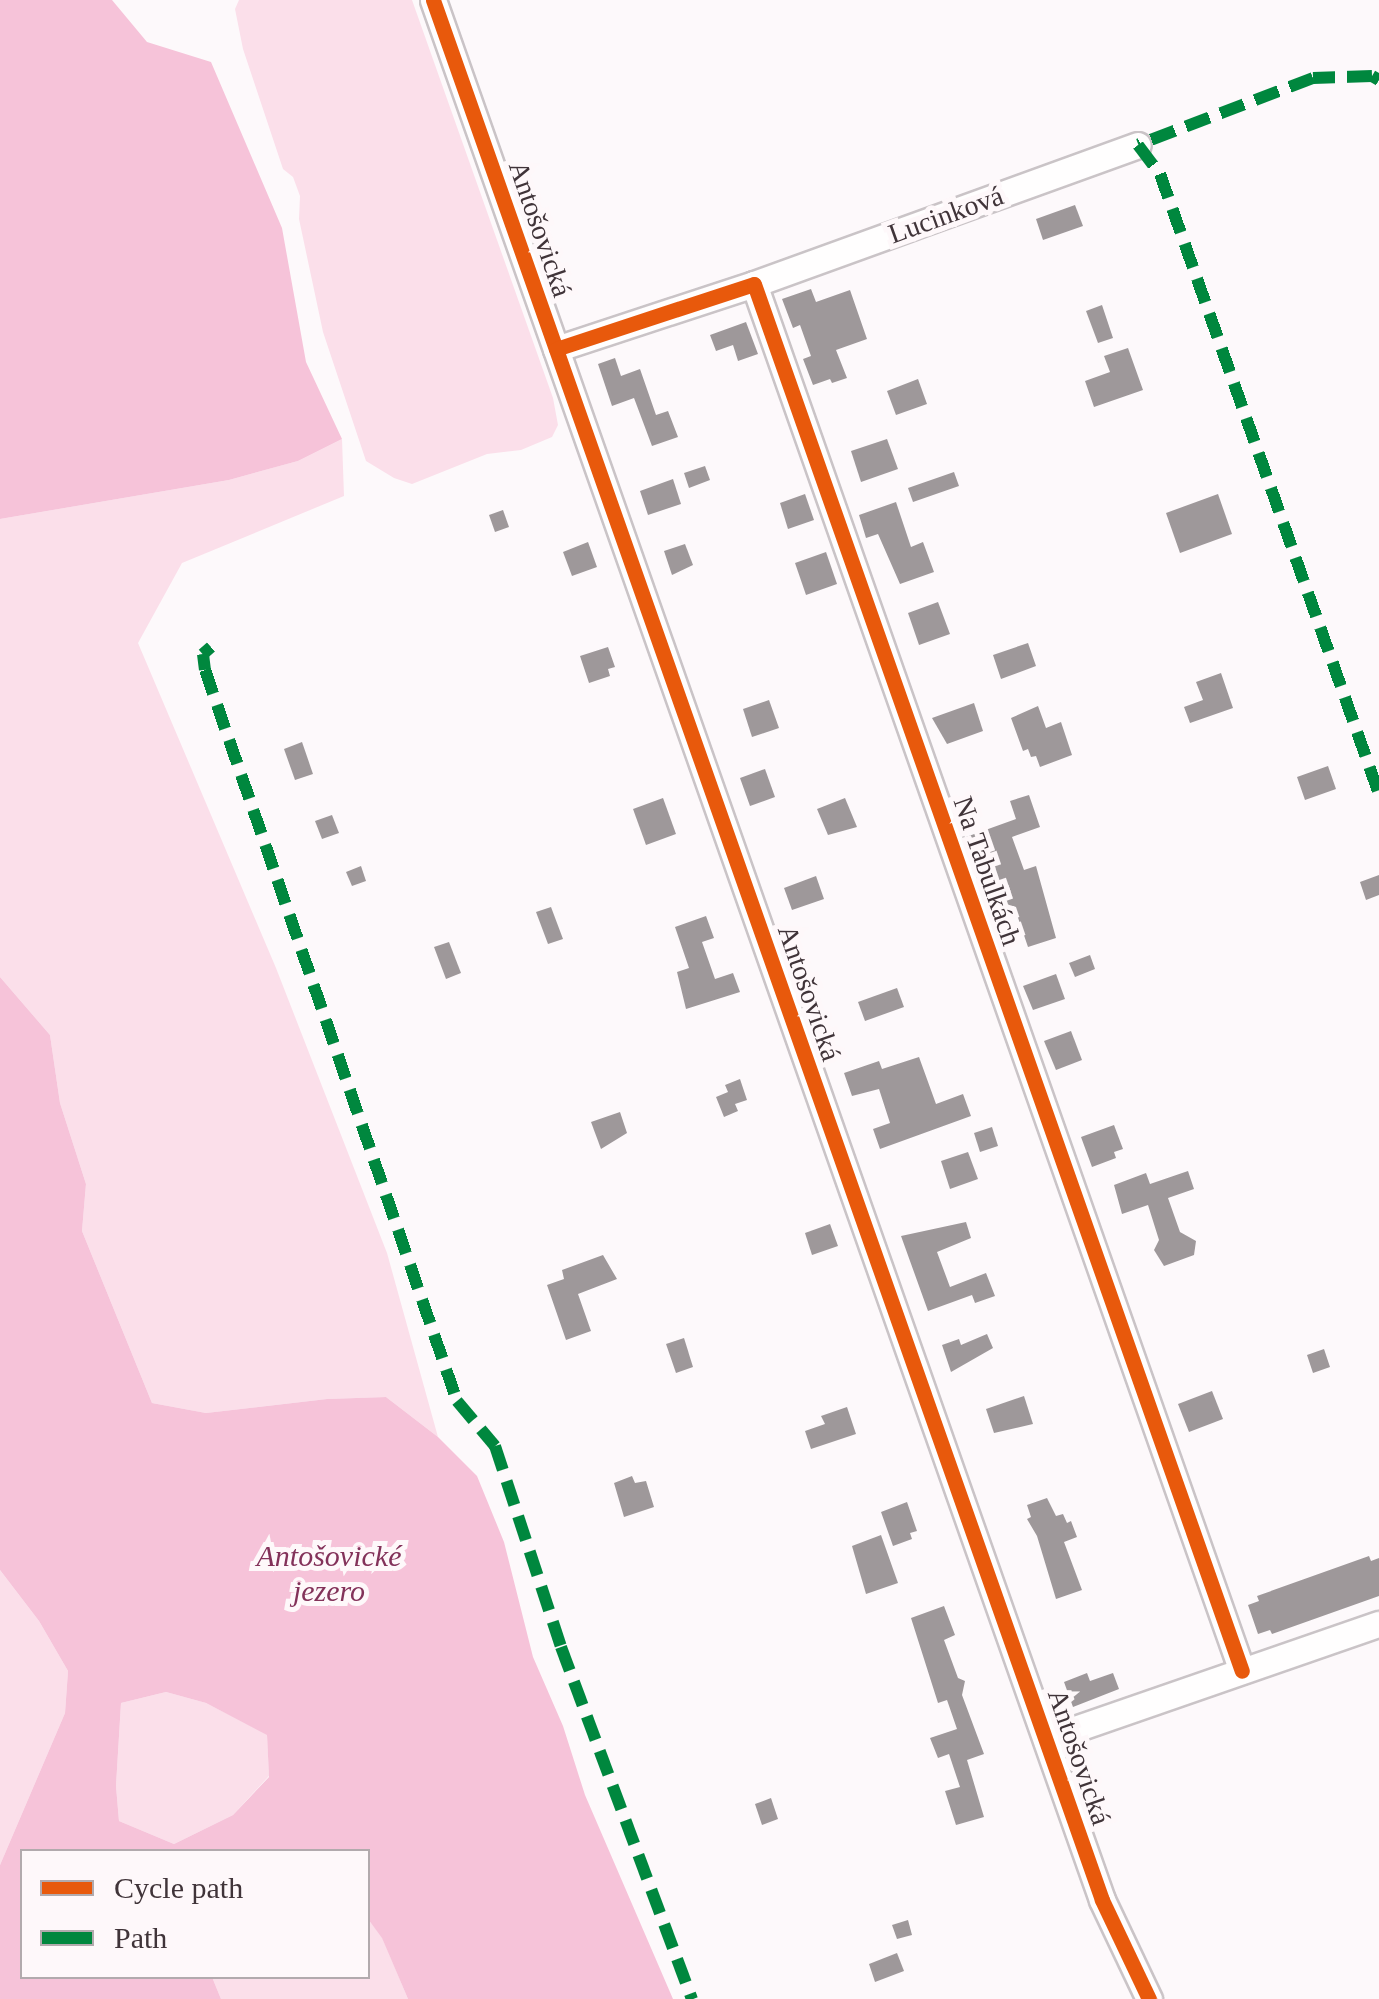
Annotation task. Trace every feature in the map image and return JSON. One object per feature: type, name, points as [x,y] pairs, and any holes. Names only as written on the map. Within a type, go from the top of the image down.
[{"type":"street","name":"Antošovická","points":[[433,0],[1102,1900],[1149,1999]]},
{"type":"street","name":"Lucinková","points":[[754,284],[1138,145]]},
{"type":"street","points":[[556,349],[754,284]]},
{"type":"street","name":"Na Tabulkách","points":[[754,284],[1242,1671]]},
{"type":"street","points":[[1046,1740],[1379,1624]]},
{"type":"shaded area","points":[[239,0],[412,0],[553,398],[558,425],[552,437],[521,450],[487,454],[412,484],[366,461],[323,332],[299,219],[300,196],[293,177],[283,169],[243,49],[235,9]]},
{"type":"shaded area","points":[[342,439],[344,496],[182,563],[138,643],[276,968],[387,1253],[438,1437],[386,1397],[327,1399],[206,1413],[152,1403],[82,1231],[86,1184],[60,1103],[50,1035],[0,977],[0,519],[229,480],[298,461]]},
{"type":"shaded area","points":[[0,1570],[39,1621],[68,1671],[65,1713],[0,1865]]},
{"type":"shaded area","points":[[166,1692],[206,1703],[267,1734],[269,1776],[233,1815],[174,1844],[119,1821],[116,1786],[121,1703]]},
{"type":"shaded area","points":[[370,1922],[382,1937],[408,1999],[221,1999],[213,1979],[370,1979]]},
{"type":"water","points":[[0,0],[112,0],[147,42],[211,62],[282,228],[306,362],[342,439],[298,461],[229,480],[0,519]]},
{"type":"water","name":"Antošovické jezero","points":[[0,977],[50,1035],[60,1103],[86,1184],[82,1231],[152,1403],[206,1413],[327,1399],[386,1397],[438,1437],[477,1476],[504,1542],[533,1657],[563,1726],[585,1795],[673,1999],[408,1999],[382,1938],[370,1922],[370,1849],[20,1849],[20,1979],[213,1979],[221,1999],[0,1999],[0,1865],[65,1713],[68,1671],[39,1621],[0,1570]],"holes":[[[166,1692],[206,1703],[267,1735],[269,1777],[233,1815],[174,1844],[119,1821],[116,1786],[121,1703]]]},
{"type":"building","points":[[1075,205],[1083,226],[1043,240],[1036,219]]},
{"type":"building","points":[[811,289],[816,302],[850,290],[867,339],[836,350],[847,378],[832,383],[830,379],[813,385],[803,359],[811,356],[800,325],[793,328],[782,299]]},
{"type":"building","points":[[1102,305],[1113,338],[1098,343],[1086,311]]},
{"type":"building","points":[[746,322],[758,354],[738,361],[733,345],[716,351],[710,335]]},
{"type":"building","points":[[1128,348],[1143,390],[1094,407],[1085,381],[1110,372],[1104,356]]},
{"type":"building","points":[[615,358],[621,376],[640,369],[656,415],[668,411],[678,437],[652,446],[634,398],[612,406],[598,364]]},
{"type":"building","points":[[918,379],[927,404],[896,415],[887,391]]},
{"type":"building","points":[[887,439],[898,469],[861,482],[851,451]]},
{"type":"building","points":[[705,466],[710,480],[689,488],[684,473]]},
{"type":"building","points":[[954,472],[959,486],[913,502],[908,488]]},
{"type":"building","points":[[673,479],[681,504],[648,515],[640,491]]},
{"type":"building","points":[[805,494],[814,520],[788,529],[780,503]]},
{"type":"building","points":[[1218,494],[1232,534],[1180,553],[1166,513]]},
{"type":"building","points":[[896,502],[911,547],[923,542],[934,572],[900,584],[878,534],[866,538],[859,515]]},
{"type":"building","points":[[503,510],[509,527],[495,532],[489,515]]},
{"type":"building","points":[[588,542],[597,567],[572,576],[563,552]]},
{"type":"building","points":[[685,544],[693,565],[672,575],[664,551]]},
{"type":"building","points":[[826,552],[837,584],[806,595],[795,563]]},
{"type":"building","points":[[938,602],[950,634],[919,645],[908,613]]},
{"type":"building","points":[[1028,643],[1036,666],[1001,679],[993,655]]},
{"type":"building","points":[[608,647],[615,667],[608,669],[610,676],[589,683],[580,656]]},
{"type":"building","points":[[1221,673],[1233,708],[1190,723],[1184,707],[1203,700],[1196,682]]},
{"type":"building","points":[[769,700],[779,728],[752,737],[743,709]]},
{"type":"building","points":[[974,703],[983,731],[947,744],[932,718]]},
{"type":"building","points":[[1038,706],[1046,728],[1061,722],[1072,755],[1040,767],[1036,756],[1031,757],[1028,749],[1023,751],[1011,718]]},
{"type":"building","points":[[302,742],[313,774],[295,780],[284,749]]},
{"type":"building","points":[[1328,766],[1336,789],[1305,800],[1297,777]]},
{"type":"building","points":[[765,769],[775,797],[750,806],[740,778]]},
{"type":"building","points":[[1029,795],[1040,827],[1012,837],[1024,870],[1036,866],[1056,938],[1028,947],[1014,906],[1005,909],[988,858],[981,861],[966,837],[1016,819],[1010,801]]},
{"type":"building","points":[[663,798],[676,834],[646,845],[633,809]]},
{"type":"building","points":[[845,798],[857,827],[828,835],[817,809]]},
{"type":"building","points":[[332,815],[339,833],[322,839],[315,821]]},
{"type":"building","points":[[361,866],[366,881],[352,886],[346,872]]},
{"type":"building","points":[[1379,875],[1379,895],[1366,900],[1360,882]]},
{"type":"building","points":[[816,876],[824,899],[792,910],[784,888]]},
{"type":"building","points":[[551,907],[563,939],[548,944],[536,912]]},
{"type":"building","points":[[706,916],[714,938],[702,942],[715,979],[733,973],[740,992],[686,1009],[677,972],[689,968],[675,927]]},
{"type":"building","points":[[449,942],[461,973],[446,979],[434,947]]},
{"type":"building","points":[[1090,955],[1095,969],[1075,977],[1069,963]]},
{"type":"building","points":[[1056,974],[1065,999],[1033,1010],[1023,986]]},
{"type":"building","points":[[897,988],[904,1007],[865,1021],[858,1002]]},
{"type":"building","points":[[1071,1031],[1082,1060],[1056,1070],[1044,1041]]},
{"type":"building","points":[[919,1057],[936,1104],[963,1094],[971,1116],[880,1149],[873,1129],[890,1123],[879,1089],[852,1096],[844,1073],[879,1061],[882,1069]]},
{"type":"building","points":[[740,1079],[747,1100],[735,1104],[738,1111],[724,1117],[716,1097],[728,1092],[725,1085]]},
{"type":"building","points":[[620,1112],[627,1133],[601,1149],[591,1122]]},
{"type":"building","points":[[1114,1125],[1123,1149],[1114,1152],[1116,1158],[1092,1167],[1081,1137]]},
{"type":"building","points":[[992,1127],[998,1146],[980,1152],[974,1133]]},
{"type":"building","points":[[968,1152],[978,1179],[950,1189],[941,1161]]},
{"type":"building","points":[[1188,1171],[1194,1189],[1168,1198],[1180,1232],[1196,1241],[1194,1255],[1164,1266],[1154,1250],[1159,1240],[1148,1205],[1122,1214],[1114,1185],[1146,1173],[1150,1184]]},
{"type":"building","points":[[966,1222],[971,1238],[937,1252],[950,1287],[986,1273],[995,1296],[975,1303],[972,1295],[928,1311],[901,1236]]},
{"type":"building","points":[[830,1224],[838,1246],[812,1255],[805,1233]]},
{"type":"building","points":[[603,1255],[617,1279],[578,1294],[591,1331],[566,1340],[547,1285],[564,1279],[562,1270]]},
{"type":"building","points":[[987,1334],[993,1348],[951,1372],[942,1345],[959,1339],[961,1345]]},
{"type":"building","points":[[684,1338],[693,1367],[676,1373],[666,1344]]},
{"type":"building","points":[[1324,1349],[1330,1367],[1313,1373],[1307,1355]]},
{"type":"building","points":[[1212,1391],[1223,1419],[1189,1432],[1178,1404]]},
{"type":"building","points":[[1024,1396],[1033,1424],[994,1433],[986,1409]]},
{"type":"building","points":[[847,1407],[856,1434],[811,1449],[805,1431],[825,1424],[821,1416]]},
{"type":"building","points":[[632,1476],[635,1483],[646,1481],[654,1507],[624,1517],[614,1483]]},
{"type":"building","points":[[1047,1498],[1056,1516],[1063,1514],[1067,1523],[1071,1521],[1077,1537],[1064,1542],[1082,1590],[1056,1599],[1037,1536],[1027,1519],[1031,1517],[1027,1505]]},
{"type":"building","points":[[907,1502],[917,1531],[910,1533],[912,1539],[893,1546],[881,1512]]},
{"type":"building","points":[[881,1535],[898,1583],[866,1594],[852,1546]]},
{"type":"building","points":[[1369,1556],[1371,1561],[1379,1558],[1379,1596],[1272,1634],[1270,1630],[1258,1634],[1248,1605],[1259,1601],[1257,1596]]},
{"type":"building","points":[[944,1606],[955,1635],[944,1640],[958,1678],[965,1681],[962,1695],[984,1754],[967,1760],[984,1817],[956,1825],[945,1791],[960,1787],[949,1754],[938,1758],[930,1738],[957,1729],[947,1700],[938,1703],[911,1618]]},
{"type":"building","points":[[1087,1673],[1090,1681],[1113,1673],[1119,1689],[1073,1707],[1064,1682]]},
{"type":"building","points":[[771,1798],[778,1819],[762,1825],[755,1804]]},
{"type":"building","points":[[908,1920],[912,1935],[897,1939],[892,1925]]},
{"type":"building","points":[[897,1953],[904,1971],[875,1982],[869,1964]]},
{"type":"marked path","points":[[1379,80],[1372,76],[1313,78],[1138,145],[1160,174],[1379,794]]},
{"type":"marked path","points":[[211,647],[203,654],[205,670],[457,1401],[495,1446],[561,1647],[692,1999]]},
{"type":"cycle path","points":[[433,0],[1102,1900],[1149,1999]]},
{"type":"cycle path","points":[[556,349],[754,284],[1242,1671]]}]
